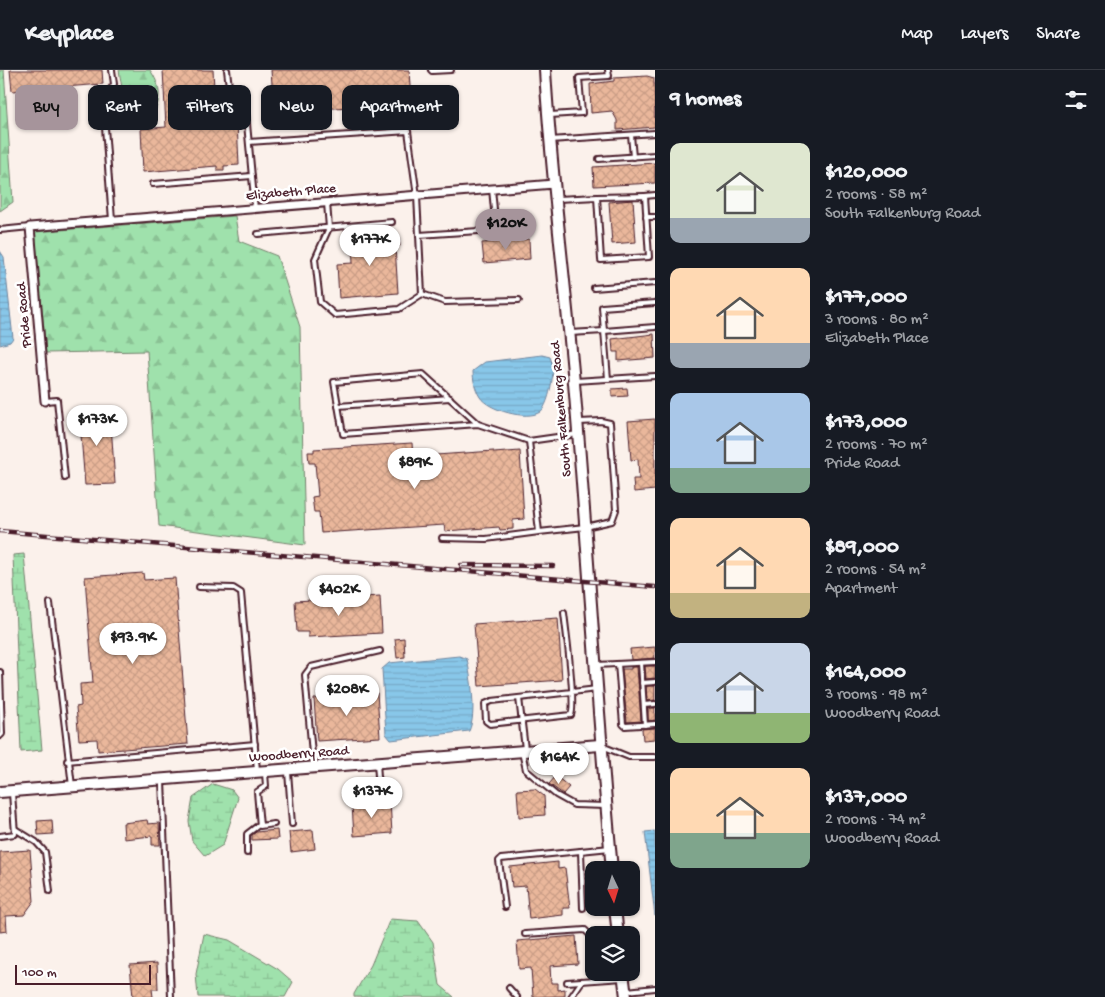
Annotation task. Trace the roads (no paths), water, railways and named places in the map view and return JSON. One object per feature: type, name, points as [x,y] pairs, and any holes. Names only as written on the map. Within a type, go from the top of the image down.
[{"type":"street","name":"South Falkenburg Road","points":[[545,70],[555,199],[574,381],[586,527],[600,745],[611,861]]},
{"type":"street","name":"Elizabeth Place","points":[[30,227],[554,184]]},
{"type":"street","name":"Pride Road","points":[[30,227],[45,401]]},
{"type":"street","name":"Woodberry Road","points":[[0,792],[600,745]]},
{"type":"street","points":[[624,981],[625,994]]},
{"type":"lane","points":[[112,70],[114,84],[103,101],[112,220]]},
{"type":"lane","points":[[228,70],[231,103],[246,113],[255,209]]},
{"type":"lane","points":[[432,70],[432,72],[451,70]]},
{"type":"lane","points":[[548,116],[582,113],[579,78],[608,76],[608,70]]},
{"type":"lane","points":[[249,142],[408,131],[417,196],[422,294]]},
{"type":"lane","points":[[550,140],[655,133]]},
{"type":"lane","points":[[631,135],[633,157]]},
{"type":"lane","points":[[599,159],[655,155]]},
{"type":"lane","points":[[153,184],[252,176]]},
{"type":"lane","points":[[492,189],[496,230]]},
{"type":"lane","points":[[555,199],[655,195]]},
{"type":"lane","points":[[645,196],[649,257]]},
{"type":"lane","points":[[597,198],[601,260],[655,258]]},
{"type":"lane","points":[[327,203],[328,228],[315,259],[320,302],[334,315],[399,309],[422,294]]},
{"type":"lane","points":[[646,217],[655,217]]},
{"type":"lane","points":[[258,234],[392,222]]},
{"type":"lane","points":[[0,230],[30,227]]},
{"type":"lane","points":[[419,235],[524,228]]},
{"type":"lane","points":[[648,238],[655,238]]},
{"type":"lane","points":[[594,288],[655,283]]},
{"type":"lane","points":[[422,294],[445,302],[519,300]]},
{"type":"lane","points":[[608,379],[602,307],[655,303]]},
{"type":"lane","points":[[569,334],[655,327]]},
{"type":"lane","points":[[478,424],[423,374],[334,382],[343,434],[478,424],[529,441],[578,434]]},
{"type":"lane","points":[[574,381],[655,376]]},
{"type":"lane","points":[[338,406],[450,398]]},
{"type":"lane","points":[[45,401],[57,400],[65,478]]},
{"type":"lane","points":[[442,538],[486,539],[586,527],[612,521],[616,510],[610,423],[602,421],[577,422]]},
{"type":"lane","points":[[529,441],[539,532]]},
{"type":"lane","points":[[199,587],[233,588],[241,593],[255,744],[266,786],[257,792],[260,824]]},
{"type":"lane","points":[[50,603],[67,760],[72,786]]},
{"type":"lane","points":[[564,613],[572,692],[573,711],[571,715],[490,724],[487,722],[485,704],[488,702],[519,698],[572,692],[597,689]]},
{"type":"lane","points":[[314,768],[305,675],[311,668],[380,651]]},
{"type":"lane","points":[[595,666],[655,662]]},
{"type":"lane","points":[[641,663],[645,725]]},
{"type":"lane","points":[[618,664],[623,724],[625,726],[655,724]]},
{"type":"lane","points":[[0,672],[2,734],[0,736]]},
{"type":"lane","points":[[642,682],[655,682]]},
{"type":"lane","points":[[519,698],[526,770],[556,795],[574,805],[606,806]]},
{"type":"lane","points":[[644,705],[655,704]]},
{"type":"lane","points":[[67,760],[255,744]]},
{"type":"lane","points":[[600,745],[629,757],[655,756]]},
{"type":"lane","points":[[376,763],[379,790]]},
{"type":"lane","points":[[287,770],[292,824]]},
{"type":"lane","points":[[162,779],[171,997]]},
{"type":"lane","points":[[0,836],[15,834],[12,791]]},
{"type":"lane","points":[[260,824],[260,826],[274,824]]},
{"type":"lane","points":[[247,853],[247,834],[260,824]]},
{"type":"lane","points":[[15,829],[36,842],[45,852],[50,891]]},
{"type":"lane","points":[[505,907],[499,861],[501,859],[610,848]]},
{"type":"lane","points":[[581,851],[583,908]]},
{"type":"lane","points":[[526,934],[585,930]]},
{"type":"lane","points":[[571,997],[582,981]]},
{"type":"lane","points":[[566,982],[585,981]]},
{"type":"lane","points":[[509,988],[517,997]]},
{"type":"lane","points":[[625,994],[655,988]]},
{"type":"water","points":[[0,251],[4,257],[13,338],[10,342],[0,345]]},
{"type":"water","points":[[542,355],[550,357],[553,369],[548,399],[540,412],[526,415],[508,413],[484,402],[480,397],[473,378],[473,371],[485,362]]},
{"type":"water","points":[[459,656],[467,659],[472,686],[473,715],[469,731],[391,740],[386,734],[382,669],[389,663]]},
{"type":"water","points":[[655,831],[655,916],[645,832]]},
{"type":"railway","points":[[0,531],[655,587]]},
{"type":"railway","points":[[461,565],[553,566]]}]
